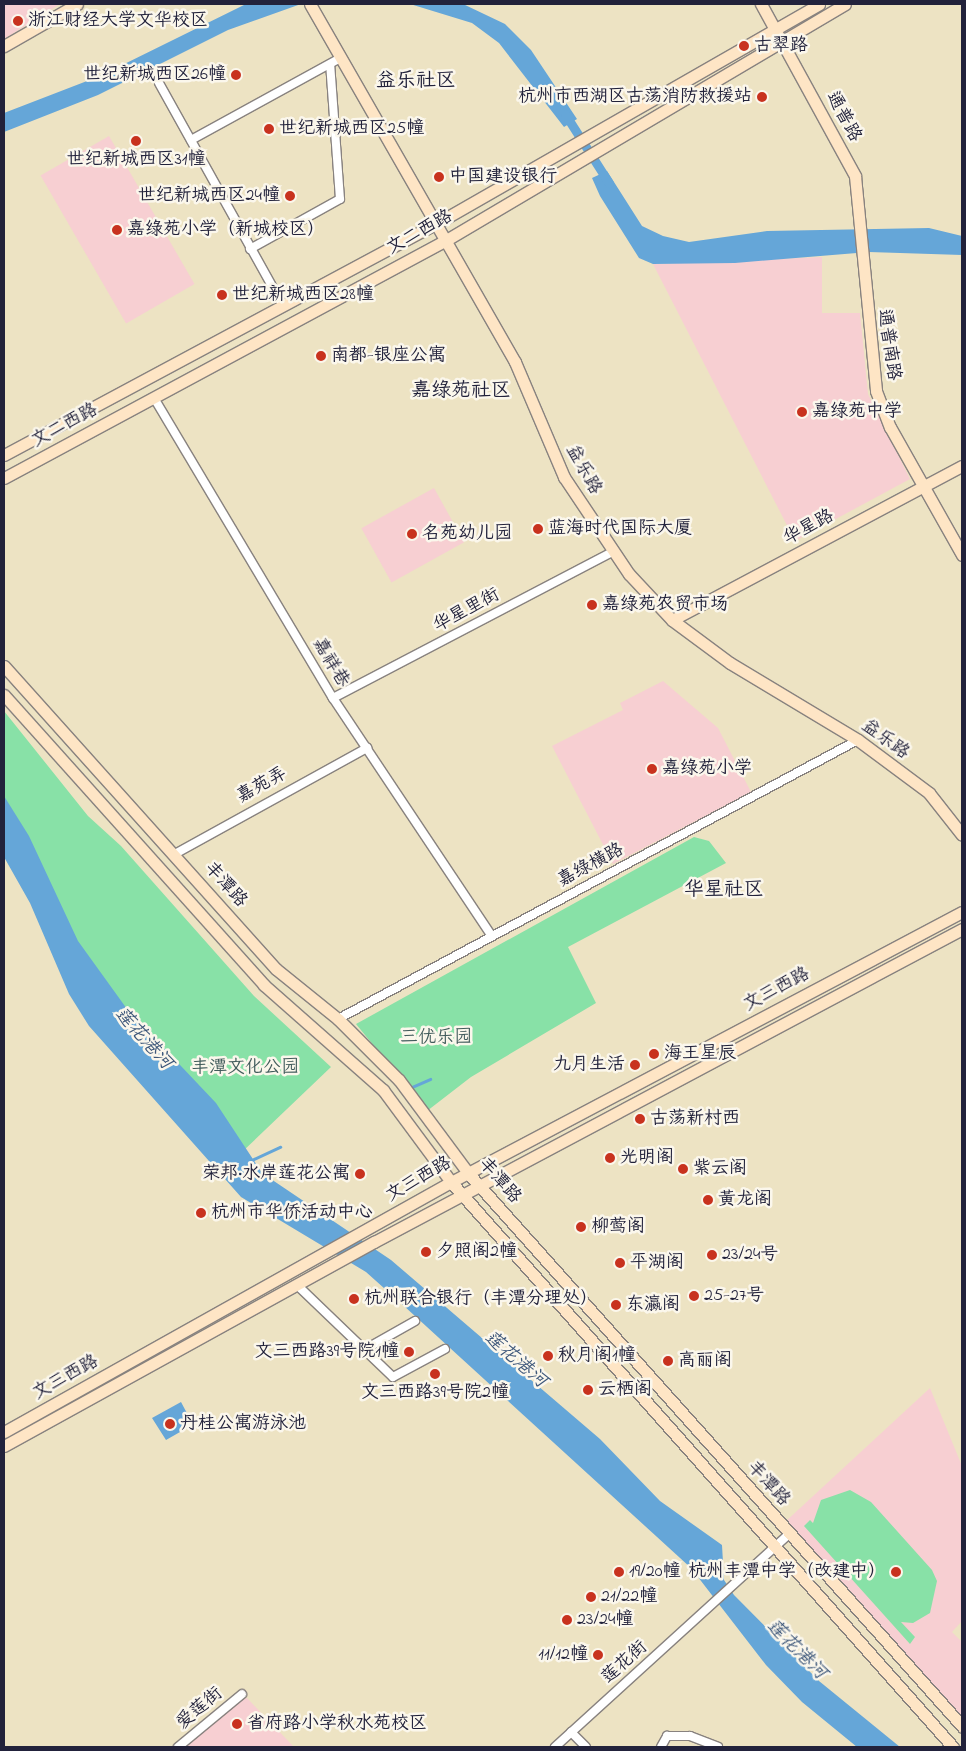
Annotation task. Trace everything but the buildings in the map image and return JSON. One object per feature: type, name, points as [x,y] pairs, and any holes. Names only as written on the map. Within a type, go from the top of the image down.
[{"type":"main road","points":[[4,46],[77,4]]},
{"type":"main road","name":"通普路","points":[[761,4],[855,176],[860,258]]},
{"type":"main road","name":"文二西路","points":[[4,455],[439,222],[819,4]]},
{"type":"main road","name":"文二西路","points":[[4,478],[448,239],[845,4]]},
{"type":"main road","name":"益乐路","points":[[313,8],[439,222],[515,362],[564,477],[614,551],[672,620],[730,663],[858,740],[930,794],[962,835]]},
{"type":"main road","name":"通普南路","points":[[860,258],[876,391],[922,488],[962,555]]},
{"type":"main road","name":"华星路","points":[[672,620],[962,466]]},
{"type":"main road","name":"丰潭路","points":[[4,666],[276,969],[338,1019],[399,1080],[468,1173],[962,1726]]},
{"type":"main road","name":"丰潭路","points":[[4,695],[264,986],[383,1090],[451,1182],[774,1548],[953,1747]]},
{"type":"main road","name":"文三西路","points":[[4,1432],[320,1257],[451,1182],[962,912]]},
{"type":"main road","name":"文三西路","points":[[4,1446],[374,1242],[962,929]]},
{"type":"street","points":[[191,140],[342,56]]},
{"type":"street","points":[[250,249],[340,199],[330,64]]},
{"type":"street","points":[[159,83],[283,306]]},
{"type":"street","name":"嘉祥巷","points":[[154,398],[333,698],[492,936]]},
{"type":"street","name":"华星里街","points":[[333,698],[614,551]]},
{"type":"street","name":"嘉绿横路","points":[[338,1019],[858,740]]},
{"type":"street","name":"嘉苑弄","points":[[173,855],[367,748]]},
{"type":"street","points":[[298,1285],[362,1350],[394,1377],[444,1349]]},
{"type":"street","points":[[362,1350],[415,1320]]},
{"type":"street","points":[[774,1548],[789,1534]]},
{"type":"street","name":"莲花街","points":[[554,1747],[774,1548]]},
{"type":"street","name":"爱莲街","points":[[178,1747],[242,1694]]},
{"type":"street","points":[[571,1732],[586,1747]]},
{"type":"street","points":[[661,1747],[667,1736],[690,1736],[718,1747]]},
{"type":"shaded area","name":"浙江财经大学文华校区","points":[[4,4],[60,4],[4,39]]},
{"type":"shaded area","name":"嘉绿苑小学（新城校区）","points":[[109,136],[194,284],[126,324],[41,176]]},
{"type":"shaded area","name":"嘉绿苑中学","points":[[822,257],[822,313],[860,313],[868,394],[910,479],[795,541],[653,264]]},
{"type":"shaded area","name":"名苑幼儿园","points":[[434,488],[464,542],[391,582],[361,528]]},
{"type":"shaded area","name":"嘉绿苑小学","points":[[663,681],[718,728],[751,792],[613,864],[552,746],[623,710],[620,703]]},
{"type":"shaded area","name":"杭州丰潭中学（改建中）","points":[[930,1388],[962,1466],[962,1621],[952,1632],[962,1642],[962,1718],[785,1522]]},
{"type":"shaded area","name":"省府路小学秋水苑校区","points":[[247,1698],[294,1747],[174,1747],[232,1701]]},
{"type":"green space","name":"丰潭文化公园","points":[[4,711],[88,816],[121,846],[254,996],[331,1067],[242,1152],[112,1004],[4,824]]},
{"type":"green space","name":"三优乐园","points":[[694,837],[709,841],[726,863],[568,947],[596,1003],[471,1077],[427,1111],[356,1024]]},
{"type":"green space","points":[[850,1490],[871,1502],[932,1570],[937,1581],[930,1613],[913,1623],[901,1622],[915,1637],[910,1644],[804,1526],[810,1520],[813,1523],[821,1500]]},
{"type":"water","points":[[246,4],[301,4],[228,30],[98,95],[4,132],[4,113],[100,76]]},
{"type":"water","points":[[410,4],[463,4],[505,24],[531,50],[577,119],[564,127],[499,43],[472,23]]},
{"type":"water","points":[[607,171],[642,226],[663,236],[689,242],[767,231],[929,228],[962,236],[962,255],[869,252],[735,263],[653,264],[639,258],[600,196],[592,178]]},
{"type":"water","name":"莲花港河","points":[[4,796],[29,836],[78,941],[127,1009],[216,1103],[262,1173],[391,1260],[600,1439],[660,1501],[722,1545],[724,1580],[734,1595],[819,1681],[900,1747],[857,1747],[802,1702],[766,1665],[691,1568],[404,1306],[366,1272],[241,1197],[89,1026],[69,994],[30,903],[4,857]]},
{"type":"water","name":"丹桂公寓游泳池","points":[[181,1402],[189,1417],[183,1420],[187,1428],[166,1440],[152,1418]]},
{"type":"waterway","points":[[565,114],[609,183]]},
{"type":"waterway","points":[[410,1088],[430,1079]]},
{"type":"waterway","points":[[252,1160],[280,1147]]},
{"type":"place","name":"浙江财经大学文华校区","points":[[18,21]]},
{"type":"place","name":"古翠路","points":[[744,46]]},
{"type":"place","name":"世纪新城西区26幢","points":[[236,75]]},
{"type":"place","name":"杭州市西湖区古荡消防救援站","points":[[762,97]]},
{"type":"place","name":"世纪新城西区25幢","points":[[269,129]]},
{"type":"place","name":"世纪新城西区31幢","points":[[136,141]]},
{"type":"place","name":"中国建设银行","points":[[439,177]]},
{"type":"place","name":"世纪新城西区24幢","points":[[290,196]]},
{"type":"place","name":"嘉绿苑小学（新城校区）","points":[[117,230]]},
{"type":"place","name":"世纪新城西区28幢","points":[[222,295]]},
{"type":"place","name":"南都-银座公寓","points":[[321,356]]},
{"type":"place","name":"嘉绿苑中学","points":[[802,412]]},
{"type":"place","name":"蓝海时代国际大厦","points":[[538,529]]},
{"type":"place","name":"名苑幼儿园","points":[[412,534]]},
{"type":"place","name":"嘉绿苑农贸市场","points":[[592,605]]},
{"type":"place","name":"嘉绿苑小学","points":[[652,769]]},
{"type":"place","name":"海王星辰","points":[[654,1054]]},
{"type":"place","name":"九月生活","points":[[635,1065]]},
{"type":"place","name":"古荡新村西","points":[[640,1119]]},
{"type":"place","name":"光明阁","points":[[610,1158]]},
{"type":"place","name":"紫云阁","points":[[683,1169]]},
{"type":"place","name":"荣邦·水岸莲花公寓","points":[[360,1174]]},
{"type":"place","name":"黄龙阁","points":[[708,1200]]},
{"type":"place","name":"杭州市华侨活动中心","points":[[201,1213]]},
{"type":"place","name":"柳莺阁","points":[[581,1227]]},
{"type":"place","name":"夕照阁2幢","points":[[426,1252]]},
{"type":"place","name":"23/24号","points":[[712,1255]]},
{"type":"place","name":"平湖阁","points":[[620,1263]]},
{"type":"place","name":"25-27号","points":[[694,1296]]},
{"type":"place","name":"杭州联合银行（丰潭分理处）","points":[[354,1299]]},
{"type":"place","name":"东瀛阁","points":[[616,1305]]},
{"type":"place","name":"文三西路39号院1幢","points":[[409,1352]]},
{"type":"place","name":"秋月阁1幢","points":[[548,1356]]},
{"type":"place","name":"高丽阁","points":[[668,1361]]},
{"type":"place","name":"文三西路39号院2幢","points":[[435,1374]]},
{"type":"place","name":"云栖阁","points":[[588,1390]]},
{"type":"place","name":"丹桂公寓游泳池","points":[[170,1424]]},
{"type":"place","name":"19/20幢","points":[[619,1572]]},
{"type":"place","name":"杭州丰潭中学（改建中）","points":[[896,1572]]},
{"type":"place","name":"21/22幢","points":[[591,1597]]},
{"type":"place","name":"23/24幢","points":[[567,1620]]},
{"type":"place","name":"11/12幢","points":[[598,1655]]},
{"type":"place","name":"省府路小学秋水苑校区","points":[[237,1724]]},
{"type":"district","name":"益乐社区","points":[[416,81]]},
{"type":"district","name":"嘉绿苑社区","points":[[461,391]]},
{"type":"district","name":"华星社区","points":[[724,890]]}]
